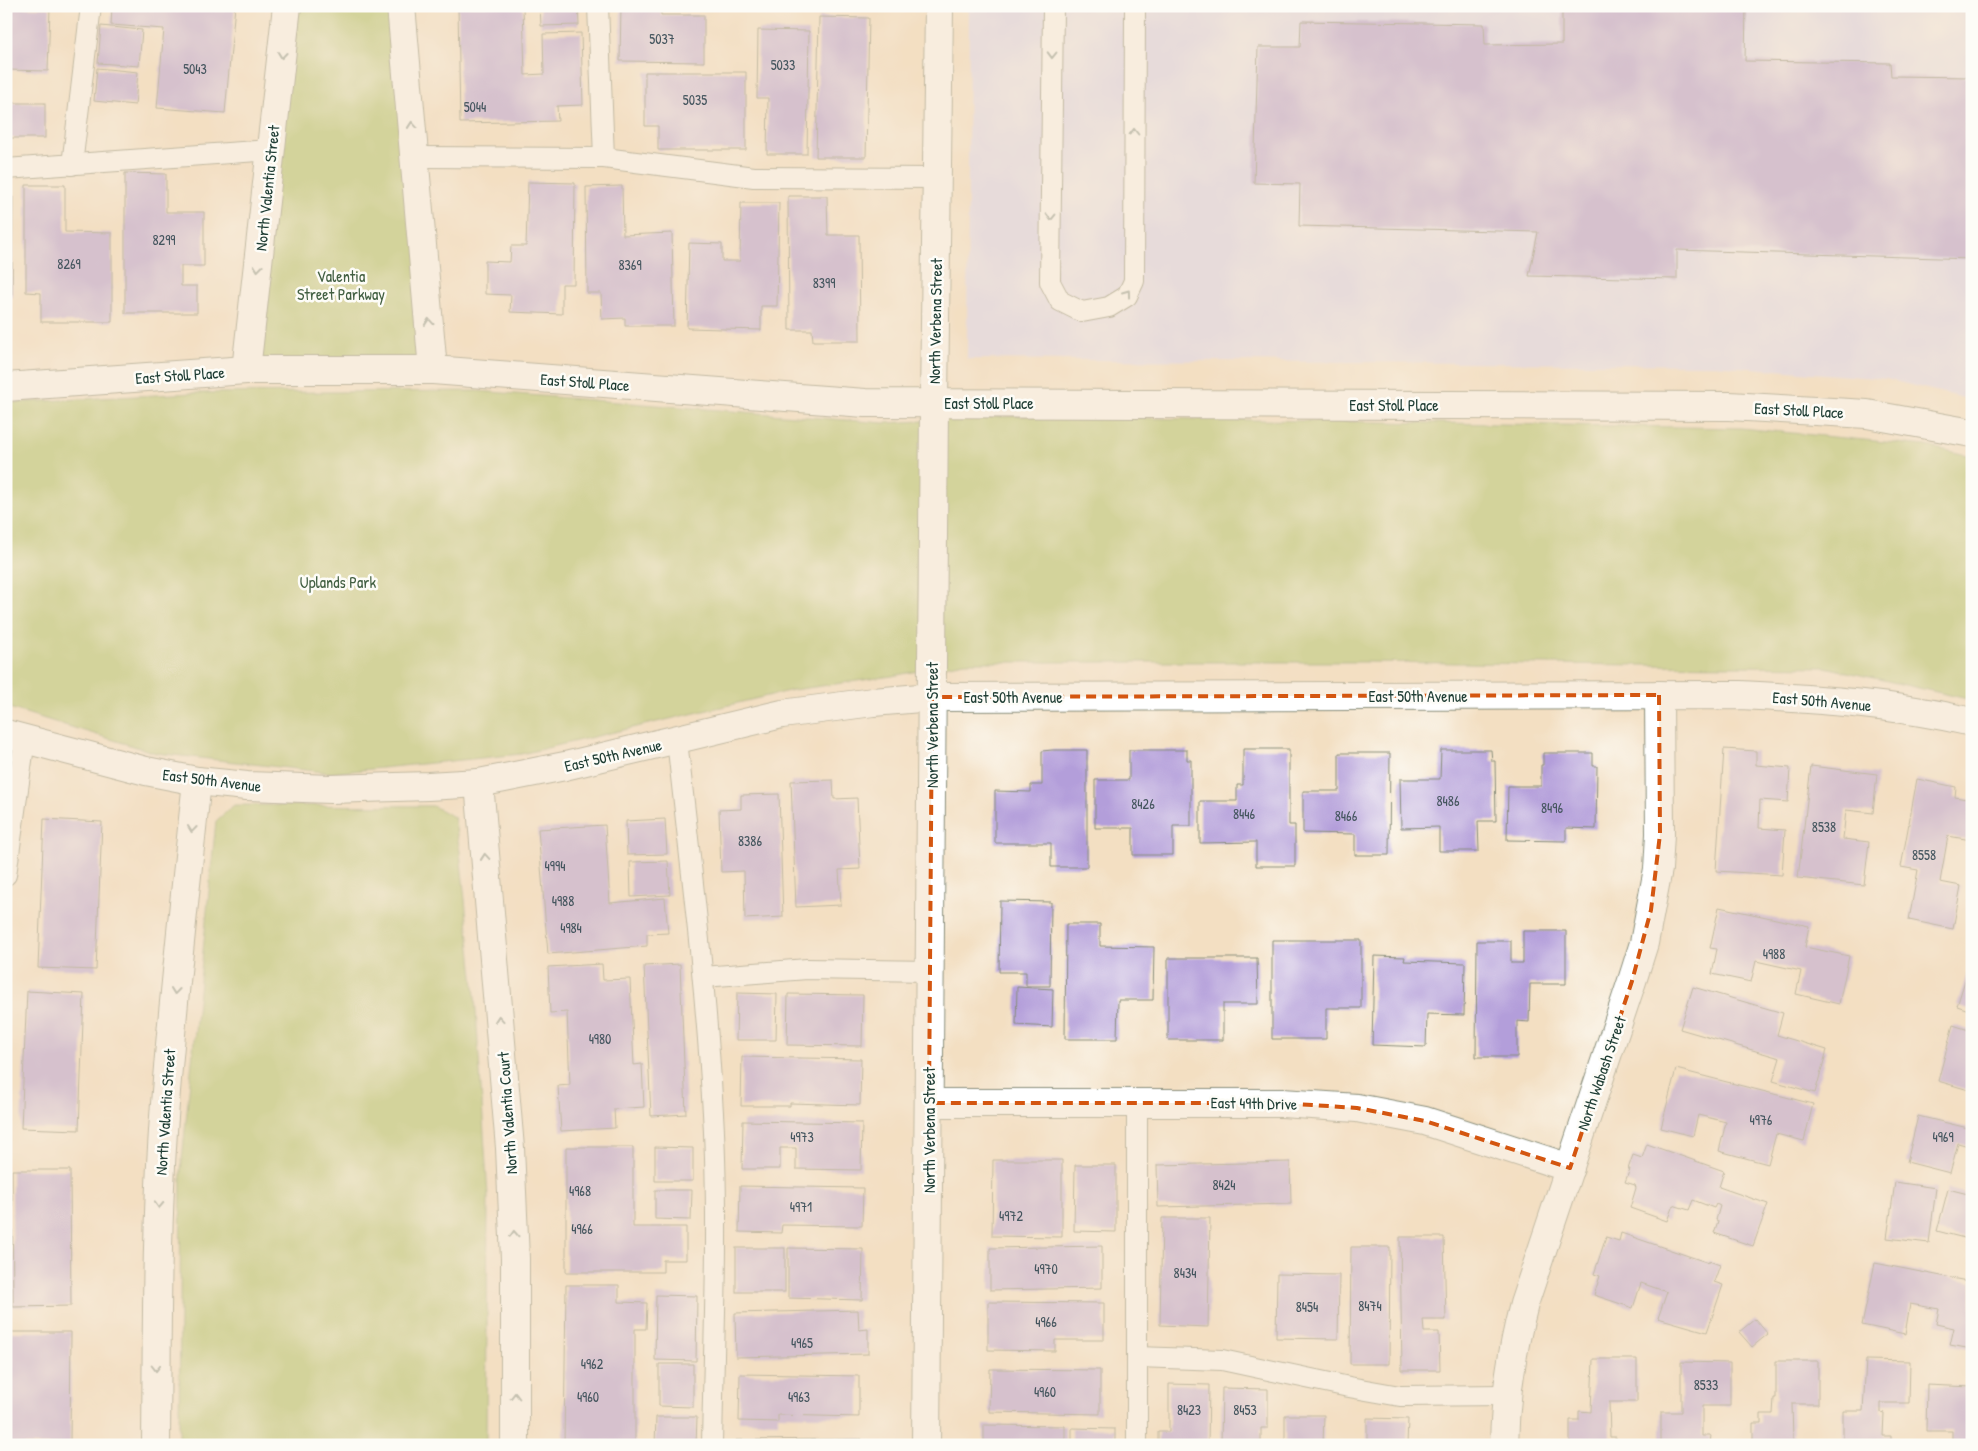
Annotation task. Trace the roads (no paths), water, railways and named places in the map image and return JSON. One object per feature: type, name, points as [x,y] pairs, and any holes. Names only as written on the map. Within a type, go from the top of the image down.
[{"type":"street","name":"North Valentia Street","points":[[246,370],[287,6]]},
{"type":"street","points":[[401,6],[433,370]]},
{"type":"street","name":"North Verbena Street","points":[[926,1445],[934,403],[940,6]]},
{"type":"street","name":"East Stoll Place","points":[[6,387],[246,370],[433,370],[865,403],[1729,406],[1867,414],[1972,433]]},
{"type":"street","name":"North Wabash Street","points":[[1504,1445],[1506,1395],[1515,1339],[1524,1304],[1635,972],[1652,910],[1658,869],[1660,834],[1659,695]]},
{"type":"street","name":"East 50th Avenue","points":[[16,737],[146,771],[197,781],[247,786],[331,789],[479,783],[565,766],[782,714],[874,702],[932,697],[1740,695],[1811,698],[1924,712],[1972,722]]},
{"type":"street","name":"North Valentia Street","points":[[156,1445],[157,1234],[163,1130],[173,1006],[197,781]]},
{"type":"street","name":"North Valentia Court","points":[[479,783],[510,1148],[515,1258],[514,1445]]},
{"type":"street","name":"East 49th Drive","points":[[929,1103],[1282,1103],[1357,1108],[1425,1121],[1570,1168]]},
{"type":"lane","points":[[72,165],[91,6]]},
{"type":"lane","points":[[598,6],[604,158]]},
{"type":"lane","points":[[1053,6],[1050,282],[1060,302],[1082,312],[1109,307],[1127,296],[1134,281],[1135,6]]},
{"type":"lane","points":[[6,169],[271,150]]},
{"type":"lane","points":[[415,157],[604,158],[754,177],[937,178]]},
{"type":"lane","points":[[6,875],[16,737]]},
{"type":"lane","points":[[677,740],[703,977],[712,1098],[716,1193],[712,1445]]},
{"type":"lane","points":[[703,977],[807,969],[930,971]]},
{"type":"lane","points":[[1137,1103],[1137,1445]]},
{"type":"lane","points":[[1137,1357],[1222,1360],[1400,1396],[1506,1395]]},
{"type":"park label","name":"Valentia Street Parkway","points":[[341,285]]},
{"type":"park label","name":"Uplands Park","points":[[338,582]]}]
